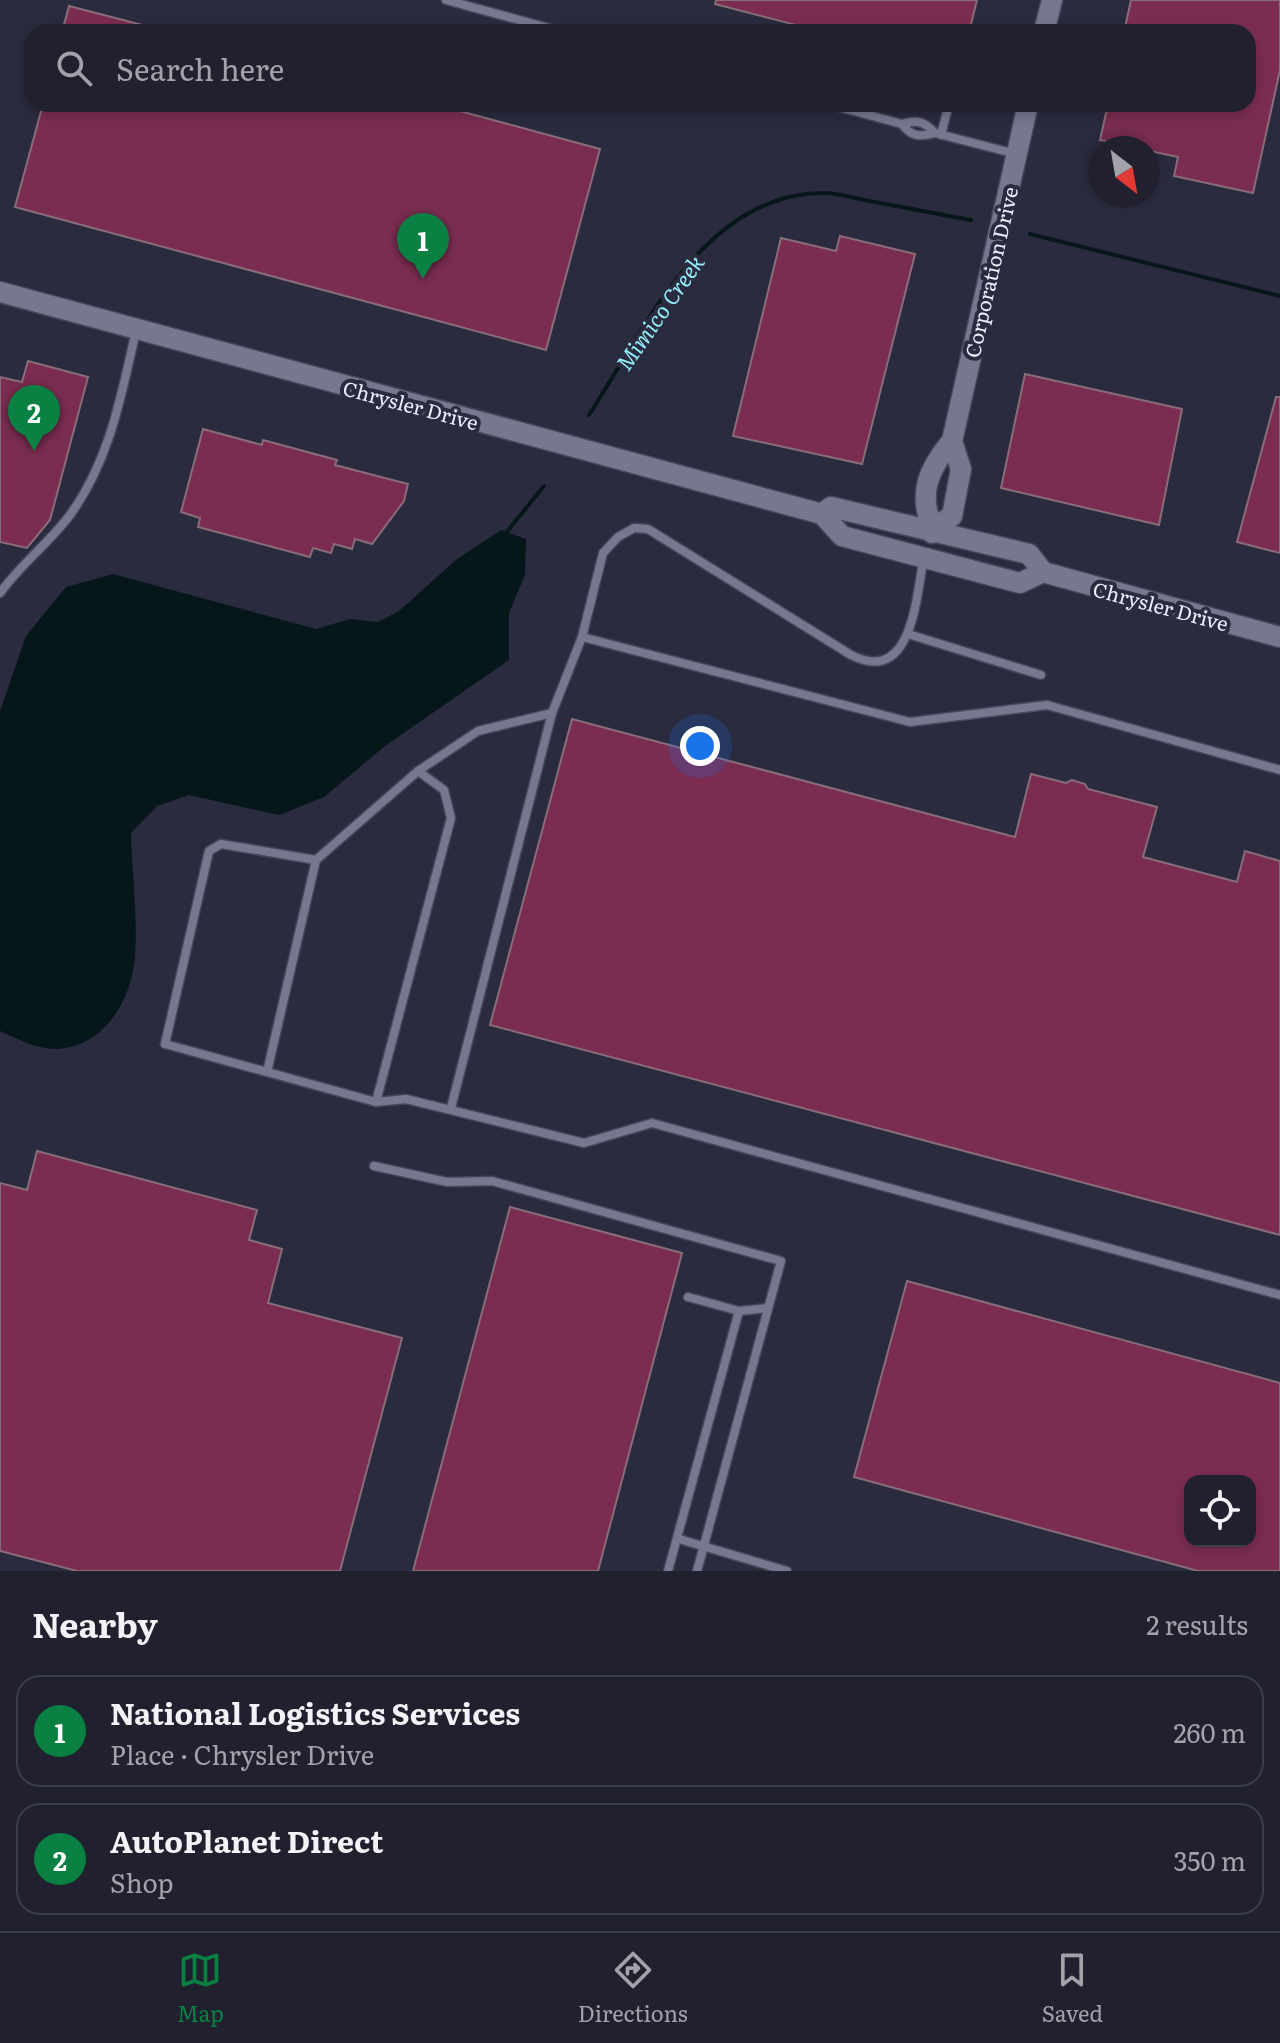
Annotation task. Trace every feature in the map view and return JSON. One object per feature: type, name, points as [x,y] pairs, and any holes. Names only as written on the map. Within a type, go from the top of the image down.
[{"type":"street","points":[[1046,24],[1052,0]]},
{"type":"street","name":"Corporation Drive","points":[[933,528],[924,509],[932,464],[952,441],[1026,112]]},
{"type":"street","name":"Chrysler Drive","points":[[0,292],[822,514],[842,536],[1020,583],[1043,572]]},
{"type":"street","name":"Corporation Drive","points":[[924,556],[933,528],[952,516],[961,469],[952,441]]},
{"type":"street","name":"Chrysler Drive","points":[[822,514],[831,507],[933,528],[1029,554],[1043,572],[1280,637]]},
{"type":"lane","points":[[446,0],[534,24]]},
{"type":"lane","points":[[858,112],[902,124],[909,133],[923,136],[938,134],[1017,154]]},
{"type":"lane","points":[[938,134],[946,112]]},
{"type":"lane","points":[[0,593],[67,518],[92,483],[114,427],[136,331]]},
{"type":"lane","points":[[451,1108],[552,713],[582,637],[603,553],[618,537],[634,528],[648,529],[860,660],[875,662],[893,655],[908,634],[924,556]]},
{"type":"lane","points":[[908,634],[1041,675]]},
{"type":"lane","points":[[582,637],[910,722],[1047,705],[1280,770]]},
{"type":"lane","points":[[267,1072],[316,860],[418,771],[478,731],[552,713]]},
{"type":"lane","points":[[376,1102],[451,818],[444,790],[418,771]]},
{"type":"lane","points":[[316,860],[221,844],[209,851],[165,1044],[376,1102],[406,1099],[584,1143],[652,1123],[1280,1295]]},
{"type":"lane","points":[[374,1166],[447,1182],[492,1181],[781,1261],[697,1571]]},
{"type":"lane","points":[[688,1297],[739,1311],[768,1308]]},
{"type":"lane","points":[[668,1571],[739,1311]]},
{"type":"lane","points":[[679,1539],[787,1571]]},
{"type":"lane","points":[[737,1571],[741,1558]]},
{"type":"shaded area","points":[[501,530],[526,539],[525,575],[509,613],[509,660],[385,746],[324,797],[279,815],[189,795],[157,806],[131,833],[135,957],[128,989],[113,1018],[90,1039],[58,1049],[36,1046],[0,1031],[0,711],[26,636],[66,587],[113,574],[316,629],[350,619],[378,622],[399,611],[457,559]]},
{"type":"building","points":[[716,0],[977,0],[971,24],[792,24],[715,4]]},
{"type":"building","points":[[1131,0],[1280,0],[1280,70],[1253,193],[1174,176],[1178,157],[1160,153],[1160,136],[1101,136],[1106,112],[1256,112],[1256,24],[1126,24]]},
{"type":"building","points":[[69,6],[139,24],[64,24]]},
{"type":"building","points":[[41,112],[464,112],[600,149],[546,350],[15,207]]},
{"type":"building","points":[[840,236],[915,254],[862,464],[733,436],[781,238],[836,251]]},
{"type":"building","points":[[28,361],[88,377],[50,520],[27,548],[0,542],[0,377],[22,382]]},
{"type":"building","points":[[1025,374],[1182,409],[1159,525],[1001,488]]},
{"type":"building","points":[[1276,397],[1280,397],[1280,553],[1237,542]]},
{"type":"building","points":[[203,429],[262,445],[263,440],[337,460],[335,465],[408,484],[404,501],[372,544],[355,539],[352,549],[334,544],[331,553],[313,548],[310,557],[198,527],[200,518],[181,512]]},
{"type":"building","points":[[572,719],[1015,837],[1031,774],[1066,783],[1072,780],[1085,784],[1088,789],[1157,807],[1143,857],[1237,882],[1245,851],[1280,861],[1280,1235],[490,1025]]},
{"type":"building","points":[[37,1151],[257,1210],[249,1240],[282,1249],[268,1303],[402,1338],[340,1571],[77,1571],[0,1551],[0,1183],[27,1190]]},
{"type":"building","points":[[510,1207],[682,1253],[598,1571],[413,1571]]},
{"type":"building","points":[[907,1281],[1280,1383],[1280,1571],[1198,1571],[854,1477]]},
{"type":"waterway","name":"Mimico Creek","points":[[589,415],[656,307],[682,272],[711,241],[743,216],[779,200],[827,193],[971,220]]},
{"type":"waterway","name":"Mimico Creek","points":[[1030,234],[1280,296]]},
{"type":"waterway","name":"Mimico Creek","points":[[505,534],[544,486]]},
{"type":"place","name":"National Logistics Services","points":[[423,279]]},
{"type":"place","name":"AutoPlanet Direct","points":[[34,451]]}]
